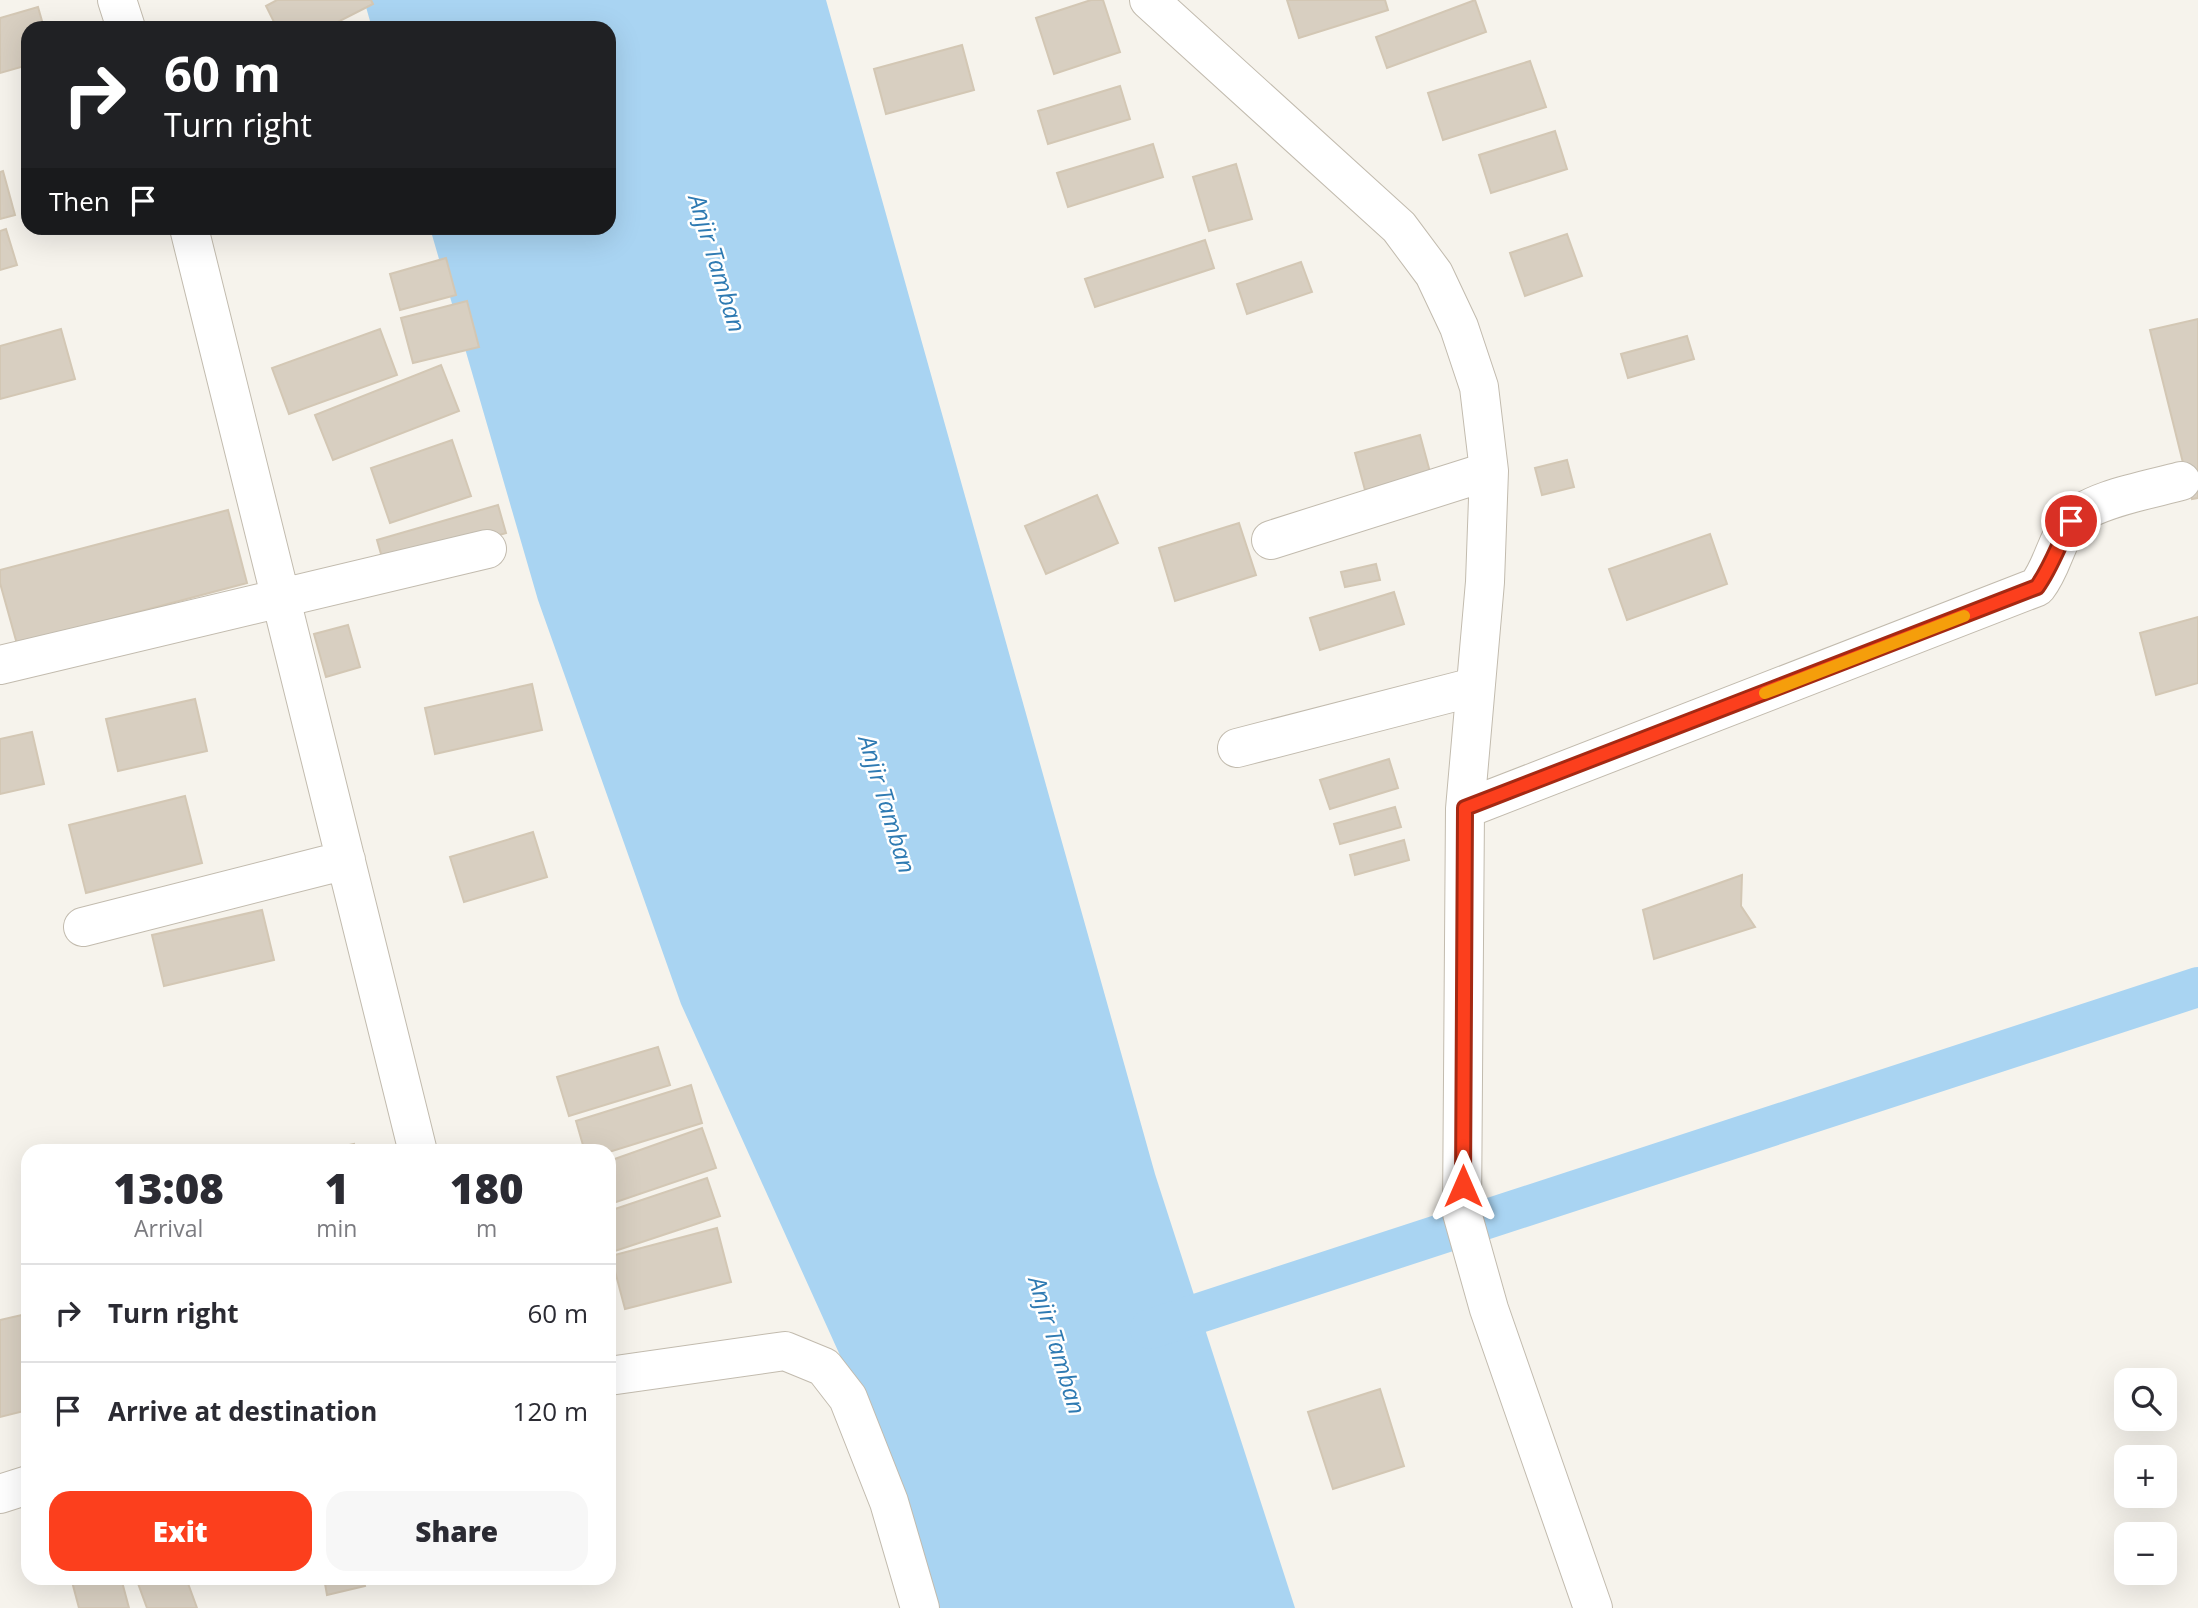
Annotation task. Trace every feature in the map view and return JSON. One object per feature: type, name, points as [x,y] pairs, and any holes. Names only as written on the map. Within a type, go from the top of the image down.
[{"type":"street","points":[[117,0],[124,21]]},
{"type":"street","points":[[1149,0],[1399,227],[1434,274],[1459,327],[1479,387],[1489,471],[1485,582],[1465,808],[1462,1213],[1489,1309],[1593,1608]]},
{"type":"street","points":[[191,235],[416,1144]]},
{"type":"street","points":[[1271,540],[1489,471]]},
{"type":"street","points":[[1465,808],[2037,587],[2051,568],[2060,541],[2071,521],[2090,508],[2181,481]]},
{"type":"street","points":[[0,665],[487,549]]},
{"type":"street","points":[[1237,748],[1474,687]]},
{"type":"street","points":[[83,928],[346,860]]},
{"type":"street","points":[[616,1375],[785,1351],[824,1367],[849,1398],[889,1502],[920,1608]]},
{"type":"street","points":[[0,1494],[21,1487]]},
{"type":"water","name":"Anjir Tamban","points":[[364,0],[826,0],[1155,1174],[1295,1608],[938,1608],[905,1499],[681,1004],[538,600],[432,235],[616,235],[616,21],[370,21]]},
{"type":"building","points":[[277,0],[371,0],[373,4],[340,21],[274,21],[266,6]]},
{"type":"building","points":[[1091,0],[1103,0],[1120,52],[1054,74],[1036,18]]},
{"type":"building","points":[[1287,0],[1385,0],[1388,10],[1299,38]]},
{"type":"building","points":[[1475,0],[1486,32],[1387,68],[1376,37]]},
{"type":"building","points":[[38,7],[42,21],[21,21],[21,67],[0,73],[0,18]]},
{"type":"building","points":[[962,45],[974,90],[886,114],[874,69]]},
{"type":"building","points":[[1530,61],[1546,107],[1443,140],[1428,93]]},
{"type":"building","points":[[1120,86],[1130,119],[1048,144],[1038,111]]},
{"type":"building","points":[[1555,131],[1567,169],[1491,193],[1479,155]]},
{"type":"building","points":[[1153,144],[1163,177],[1068,207],[1057,173]]},
{"type":"building","points":[[1236,164],[1252,219],[1209,231],[1193,177]]},
{"type":"building","points":[[3,171],[15,215],[0,219],[0,172]]},
{"type":"building","points":[[6,229],[17,265],[0,270],[0,231]]},
{"type":"building","points":[[1567,234],[1582,276],[1525,296],[1510,253]]},
{"type":"building","points":[[1205,240],[1214,268],[1095,307],[1085,279]]},
{"type":"building","points":[[446,258],[456,295],[400,310],[390,274]]},
{"type":"building","points":[[1301,262],[1312,292],[1247,314],[1237,284]]},
{"type":"building","points":[[467,301],[479,347],[413,363],[401,318]]},
{"type":"building","points":[[2198,319],[2198,498],[2192,499],[2150,330]]},
{"type":"building","points":[[61,329],[75,379],[0,399],[0,346]]},
{"type":"building","points":[[380,329],[397,375],[289,414],[272,368]]},
{"type":"building","points":[[1687,336],[1694,359],[1628,378],[1621,354]]},
{"type":"building","points":[[441,365],[459,411],[333,460],[315,415]]},
{"type":"building","points":[[1420,435],[1430,472],[1365,490],[1355,453]]},
{"type":"building","points":[[452,440],[471,496],[390,523],[371,468]]},
{"type":"building","points":[[1567,460],[1574,487],[1542,495],[1535,468]]},
{"type":"building","points":[[1097,495],[1118,543],[1046,574],[1025,526]]},
{"type":"building","points":[[498,505],[506,533],[385,568],[377,540]]},
{"type":"building","points":[[228,510],[247,583],[17,644],[0,583],[0,570]]},
{"type":"building","points":[[1239,523],[1256,575],[1175,601],[1159,548]]},
{"type":"building","points":[[1710,534],[1727,584],[1627,620],[1609,569]]},
{"type":"building","points":[[1376,564],[1380,580],[1345,587],[1341,572]]},
{"type":"building","points":[[1394,592],[1404,624],[1320,650],[1310,618]]},
{"type":"building","points":[[2198,617],[2198,683],[2156,695],[2140,633]]},
{"type":"building","points":[[348,625],[360,667],[326,677],[314,634]]},
{"type":"building","points":[[532,684],[542,730],[435,754],[425,708]]},
{"type":"building","points":[[195,699],[207,751],[118,771],[106,719]]},
{"type":"building","points":[[32,732],[44,784],[0,794],[0,739]]},
{"type":"building","points":[[1389,759],[1398,788],[1330,809],[1320,780]]},
{"type":"building","points":[[185,796],[202,863],[86,893],[69,825]]},
{"type":"building","points":[[1395,807],[1401,827],[1340,844],[1334,824]]},
{"type":"building","points":[[533,832],[547,877],[464,902],[450,857]]},
{"type":"building","points":[[1404,840],[1409,860],[1355,875],[1350,855]]},
{"type":"building","points":[[1742,875],[1741,906],[1755,927],[1654,959],[1643,910]]},
{"type":"building","points":[[262,910],[274,960],[164,986],[152,935]]},
{"type":"building","points":[[658,1047],[670,1085],[569,1116],[557,1077]]},
{"type":"building","points":[[691,1085],[702,1123],[616,1150],[616,1144],[583,1144],[576,1121]]},
{"type":"building","points":[[702,1128],[716,1168],[616,1202],[616,1159]]},
{"type":"building","points":[[707,1178],[720,1216],[616,1251],[616,1209]]},
{"type":"building","points":[[717,1228],[731,1282],[625,1309],[616,1275],[616,1255]]},
{"type":"building","points":[[21,1315],[21,1412],[0,1417],[0,1320]]},
{"type":"building","points":[[1380,1389],[1404,1466],[1333,1489],[1308,1412]]},
{"type":"building","points":[[73,1585],[123,1585],[129,1608],[79,1608]]},
{"type":"building","points":[[139,1585],[189,1585],[197,1608],[147,1608]]},
{"type":"building","points":[[325,1585],[365,1585],[365,1586],[327,1595]]},
{"type":"waterway","points":[[1150,1329],[2198,987]]},
{"type":"slow traffic","points":[[1765,693],[1964,616]]},
{"type":"route","points":[[1463,1186],[1465,808],[2037,587],[2051,568],[2060,541],[2071,521]]}]
